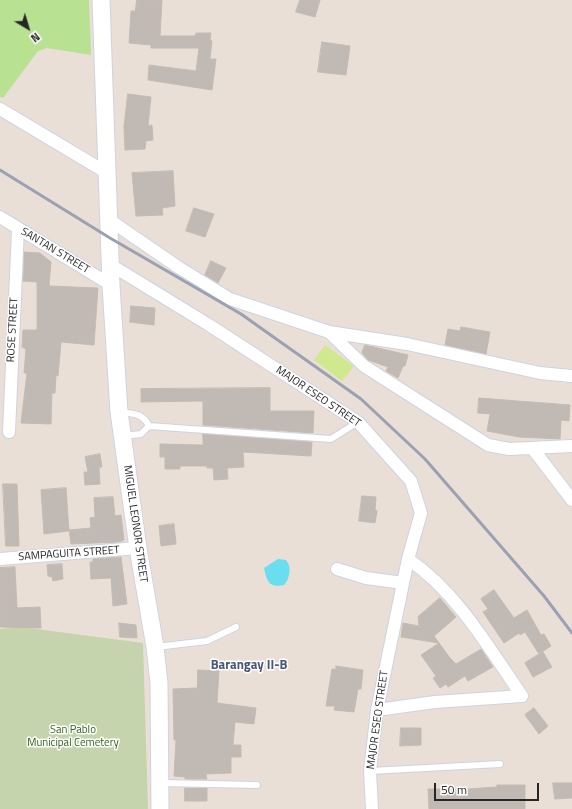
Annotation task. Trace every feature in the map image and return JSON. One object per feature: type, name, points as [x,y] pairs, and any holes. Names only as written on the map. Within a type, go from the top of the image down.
[{"type":"street","name":"MIGUEL LEONOR STREET","points":[[101,0],[109,174],[108,218],[119,412],[138,548],[155,647],[159,683],[160,809]]},
{"type":"street","points":[[0,109],[109,174]]},
{"type":"street","name":"SANTAN STREET","points":[[0,217],[111,285]]},
{"type":"street","points":[[108,218],[178,267],[230,299],[329,332],[407,344],[540,373],[572,376]]},
{"type":"street","name":"ROSE STREET","points":[[9,432],[18,228]]},
{"type":"street","name":"MAJOR ESEO STREET","points":[[111,265],[209,325],[358,422],[411,481],[421,513],[408,559],[377,710],[370,771],[372,809]]},
{"type":"street","points":[[329,332],[364,366],[488,445],[509,449],[572,446]]},
{"type":"street","points":[[533,449],[572,500]]},
{"type":"street","name":"SAMPAGUITA STREET","points":[[0,559],[138,548]]},
{"type":"street","points":[[377,710],[435,702],[522,696],[464,614],[427,571],[408,559]]},
{"type":"street","points":[[337,569],[366,578],[403,583]]},
{"type":"lane","points":[[119,412],[140,415],[146,420],[149,426]]},
{"type":"lane","points":[[122,436],[141,434],[149,426],[331,439],[358,422]]},
{"type":"lane","points":[[155,647],[206,641],[236,626]]},
{"type":"lane","points":[[370,771],[500,764]]},
{"type":"lane","points":[[160,783],[256,785]]},
{"type":"green space","points":[[0,0],[89,0],[91,55],[47,48],[38,51],[3,98],[0,97]]},
{"type":"green space","points":[[325,345],[354,366],[342,381],[314,360]]},
{"type":"green space","name":"San Pablo Municipal Cemetery","points":[[21,627],[143,643],[148,809],[0,809],[0,629]]},
{"type":"water","points":[[278,559],[286,560],[290,572],[284,585],[275,586],[270,583],[266,577],[264,568]]},
{"type":"building","points":[[137,0],[162,0],[160,36],[195,36],[196,33],[211,33],[210,40],[212,41],[210,59],[216,59],[212,90],[148,80],[149,65],[196,71],[199,48],[151,48],[151,45],[129,43],[131,11],[135,11]]},
{"type":"building","points":[[300,0],[320,0],[315,17],[296,12]]},
{"type":"building","points":[[322,42],[350,46],[346,75],[318,72]]},
{"type":"building","points":[[128,94],[151,97],[148,126],[152,125],[153,140],[146,141],[145,149],[125,150],[124,127]]},
{"type":"building","points":[[173,171],[175,206],[162,208],[163,215],[136,216],[132,173]]},
{"type":"building","points":[[194,208],[214,214],[205,237],[186,231]]},
{"type":"building","points":[[24,252],[40,253],[51,262],[49,286],[98,288],[94,345],[61,342],[55,393],[52,393],[51,424],[21,423],[27,373],[24,373],[26,349],[22,347],[23,330],[37,330],[37,282],[23,281]]},
{"type":"building","points":[[211,261],[226,268],[218,283],[205,275]]},
{"type":"building","points":[[131,306],[155,308],[154,325],[130,322]]},
{"type":"building","points":[[461,327],[490,332],[486,354],[445,345],[448,329],[460,331]]},
{"type":"building","points":[[365,345],[408,355],[405,366],[403,366],[398,378],[386,371],[388,367],[368,360],[362,353]]},
{"type":"building","points":[[270,388],[270,411],[314,411],[313,433],[203,425],[203,401],[141,402],[141,389]]},
{"type":"building","points":[[479,398],[570,405],[569,421],[561,420],[560,439],[519,437],[487,431],[490,414],[478,413]]},
{"type":"building","points":[[203,434],[312,442],[311,456],[243,452],[244,467],[227,468],[228,479],[214,480],[213,468],[207,468],[207,466],[180,466],[180,469],[165,469],[165,457],[160,457],[160,444],[203,445]]},
{"type":"building","points":[[100,454],[102,467],[99,467],[100,484],[85,485],[84,472],[88,472],[85,457]]},
{"type":"building","points":[[3,484],[17,484],[19,546],[6,546]]},
{"type":"building","points":[[66,488],[69,531],[44,534],[41,490]]},
{"type":"building","points":[[362,496],[376,497],[375,510],[377,511],[375,523],[359,521]]},
{"type":"building","points":[[113,497],[115,516],[121,515],[124,540],[119,542],[71,544],[69,530],[91,528],[90,518],[95,517],[94,498]]},
{"type":"building","points":[[174,524],[176,544],[161,546],[159,526]]},
{"type":"building","points":[[121,557],[127,604],[113,606],[111,578],[91,579],[90,562],[93,562],[93,559]]},
{"type":"building","points":[[62,564],[63,579],[53,581],[52,577],[48,576],[47,565]]},
{"type":"building","points":[[15,567],[17,608],[40,607],[41,628],[0,627],[0,568]]},
{"type":"building","points":[[494,590],[514,618],[527,610],[541,635],[544,634],[551,646],[539,654],[525,632],[520,635],[519,633],[504,643],[483,612],[488,609],[481,599]]},
{"type":"building","points":[[440,598],[456,617],[434,636],[450,658],[456,664],[481,649],[493,667],[468,681],[465,676],[448,687],[446,684],[440,688],[433,678],[436,676],[421,655],[439,643],[401,637],[403,623],[419,626],[418,617]]},
{"type":"building","points":[[119,623],[136,625],[137,638],[120,637]]},
{"type":"building","points":[[543,652],[552,667],[533,677],[525,663]]},
{"type":"building","points":[[336,666],[363,670],[361,689],[358,689],[354,712],[334,710],[335,706],[326,706],[332,669],[336,669]]},
{"type":"building","points":[[198,670],[219,671],[217,703],[256,708],[254,724],[235,722],[233,745],[241,745],[241,757],[231,757],[231,773],[206,774],[207,779],[185,779],[185,777],[174,776],[176,740],[174,740],[173,689],[197,688]]},
{"type":"building","points":[[534,708],[548,726],[539,734],[525,715]]},
{"type":"building","points":[[401,728],[421,728],[421,745],[400,746]]},
{"type":"building","points":[[553,783],[572,783],[572,798],[555,799]]},
{"type":"building","points":[[497,785],[525,785],[525,809],[429,809],[428,789],[468,789],[497,787]]},
{"type":"building","points":[[185,788],[207,788],[207,801],[185,801]]},
{"type":"railway","points":[[0,170],[110,238],[241,314],[361,399],[425,459],[544,596],[572,633]]},
{"type":"district","name":"Barangay II-B","points":[[249,666]]}]
